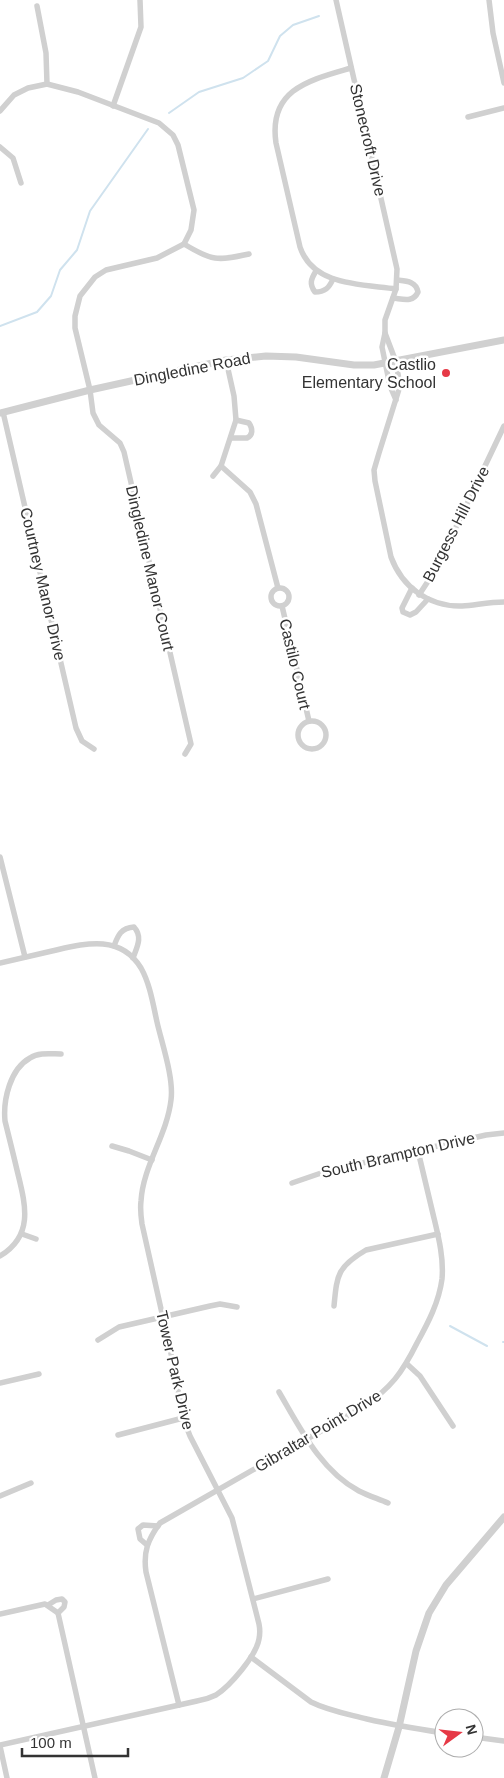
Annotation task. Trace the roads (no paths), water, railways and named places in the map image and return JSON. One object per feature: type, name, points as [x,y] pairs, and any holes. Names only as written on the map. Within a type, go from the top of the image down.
[{"type":"street","points":[[113,106],[141,27],[142,13],[140,0]]},
{"type":"street","name":"Stonecroft Drive","points":[[336,0],[397,269],[396,289],[385,320],[382,347],[390,386],[396,400]]},
{"type":"street","points":[[489,0],[493,34],[504,83]]},
{"type":"street","points":[[37,6],[46,53],[47,84]]},
{"type":"street","points":[[351,68],[310,80],[293,90],[281,105],[276,117],[274,129],[276,143],[300,247],[307,262],[316,271],[333,279],[396,289]]},
{"type":"street","points":[[0,111],[14,95],[28,88],[47,84],[78,92],[159,123],[173,135],[182,156],[194,210],[194,220],[184,244],[204,256],[222,260],[249,254]]},
{"type":"street","points":[[468,117],[504,108]]},
{"type":"street","points":[[0,147],[13,158],[22,183]]},
{"type":"street","name":"Dingledine Manor Court","points":[[184,244],[157,258],[106,270],[96,277],[80,296],[75,316],[75,328],[90,390],[92,413],[99,425],[120,443],[124,452],[191,744],[185,754]]},
{"type":"street","points":[[316,271],[311,280],[312,288],[315,292],[326,290],[333,279]]},
{"type":"street","points":[[393,298],[409,300],[418,292],[417,287],[412,283],[397,280]]},
{"type":"street","points":[[385,333],[396,362],[400,386],[374,470],[391,557],[397,571],[412,588],[428,599],[441,604],[464,606],[479,602],[504,602]]},
{"type":"street","name":"Dingledine Road","points":[[2,413],[90,390],[226,360],[266,356],[354,365],[385,364],[504,340]]},
{"type":"street","points":[[213,476],[221,466],[236,420],[234,396],[226,360]]},
{"type":"street","name":"Courtney Manor Drive","points":[[2,413],[76,728],[82,741],[94,748]]},
{"type":"street","points":[[231,438],[247,438],[251,435],[252,430],[249,423],[236,420]]},
{"type":"street","name":"Burgess Hill Drive","points":[[420,594],[436,569],[504,426]]},
{"type":"street","name":"Castilo Court","points":[[221,466],[250,492],[256,504],[278,588]]},
{"type":"street","name":"Castilo Court","points":[[278,588],[284,589],[290,596],[288,602],[282,606],[275,605],[271,600],[271,594],[278,588]]},
{"type":"street","points":[[412,588],[402,608],[403,612],[410,615],[416,612],[428,599]]},
{"type":"street","name":"Castilo Court","points":[[282,606],[308,721]]},
{"type":"street","name":"Castilo Court","points":[[308,721],[317,721],[322,724],[326,732],[325,742],[318,748],[309,749],[301,744],[299,740],[299,731],[308,721]]},
{"type":"street","points":[[0,857],[25,957]]},
{"type":"street","points":[[114,946],[120,932],[124,928],[134,927],[137,930],[139,940],[133,958]]},
{"type":"street","name":"Tower Park Drive","points":[[0,963],[90,943],[114,946],[133,958],[140,966],[147,982],[166,1057],[171,1087],[171,1100],[163,1132],[152,1160],[140,1202],[142,1224],[174,1367],[183,1418],[232,1518],[260,1632],[259,1641],[252,1657],[224,1688],[214,1696],[0,1746]]},
{"type":"street","points":[[0,1256],[9,1250],[22,1234],[25,1218],[25,1208],[5,1121],[5,1098],[14,1077],[30,1058],[41,1054],[61,1054]]},
{"type":"street","name":"South Brampton Drive","points":[[292,1183],[327,1171],[486,1135],[504,1133]]},
{"type":"street","points":[[112,1146],[152,1160]]},
{"type":"street","name":"Gibraltar Point Drive","points":[[179,1705],[146,1572],[144,1559],[147,1545],[158,1526],[218,1489],[363,1407],[392,1384],[407,1364],[431,1316],[442,1278],[438,1234],[418,1151]]},
{"type":"street","points":[[22,1234],[36,1239]]},
{"type":"street","points":[[334,1306],[338,1275],[358,1255],[366,1250],[438,1234]]},
{"type":"street","points":[[98,1340],[119,1327],[162,1316],[215,1305],[237,1308]]},
{"type":"street","points":[[407,1364],[420,1376],[453,1426]]},
{"type":"street","points":[[0,1383],[39,1374]]},
{"type":"street","points":[[279,1392],[307,1439],[324,1462],[342,1480],[359,1491],[388,1503]]},
{"type":"street","points":[[118,1435],[183,1418]]},
{"type":"street","points":[[0,1496],[31,1483]]},
{"type":"street","points":[[384,1778],[399,1727],[416,1650],[429,1613],[446,1585],[504,1517]]},
{"type":"street","name":"Gibraltar Point Drive","points":[[147,1545],[138,1536],[139,1527],[148,1524],[158,1526]]},
{"type":"street","points":[[253,1599],[328,1579]]},
{"type":"street","points":[[0,1614],[48,1605],[62,1599],[65,1602],[64,1607],[58,1613]]},
{"type":"street","points":[[48,1605],[58,1613],[95,1778]]},
{"type":"street","points":[[252,1657],[318,1706],[334,1712],[399,1727],[434,1732]]},
{"type":"street","points":[[484,1738],[504,1741]]},
{"type":"street","points":[[0,1746],[7,1778]]},
{"type":"waterway","points":[[169,113],[199,92],[243,78],[268,61],[280,36],[293,25],[319,16]]},
{"type":"waterway","points":[[0,326],[37,312],[51,296],[60,270],[77,250],[90,211],[148,129]]},
{"type":"waterway","points":[[450,1326],[487,1346]]},
{"type":"place","name":"Castlio Elementary School","points":[[446,373]]}]
